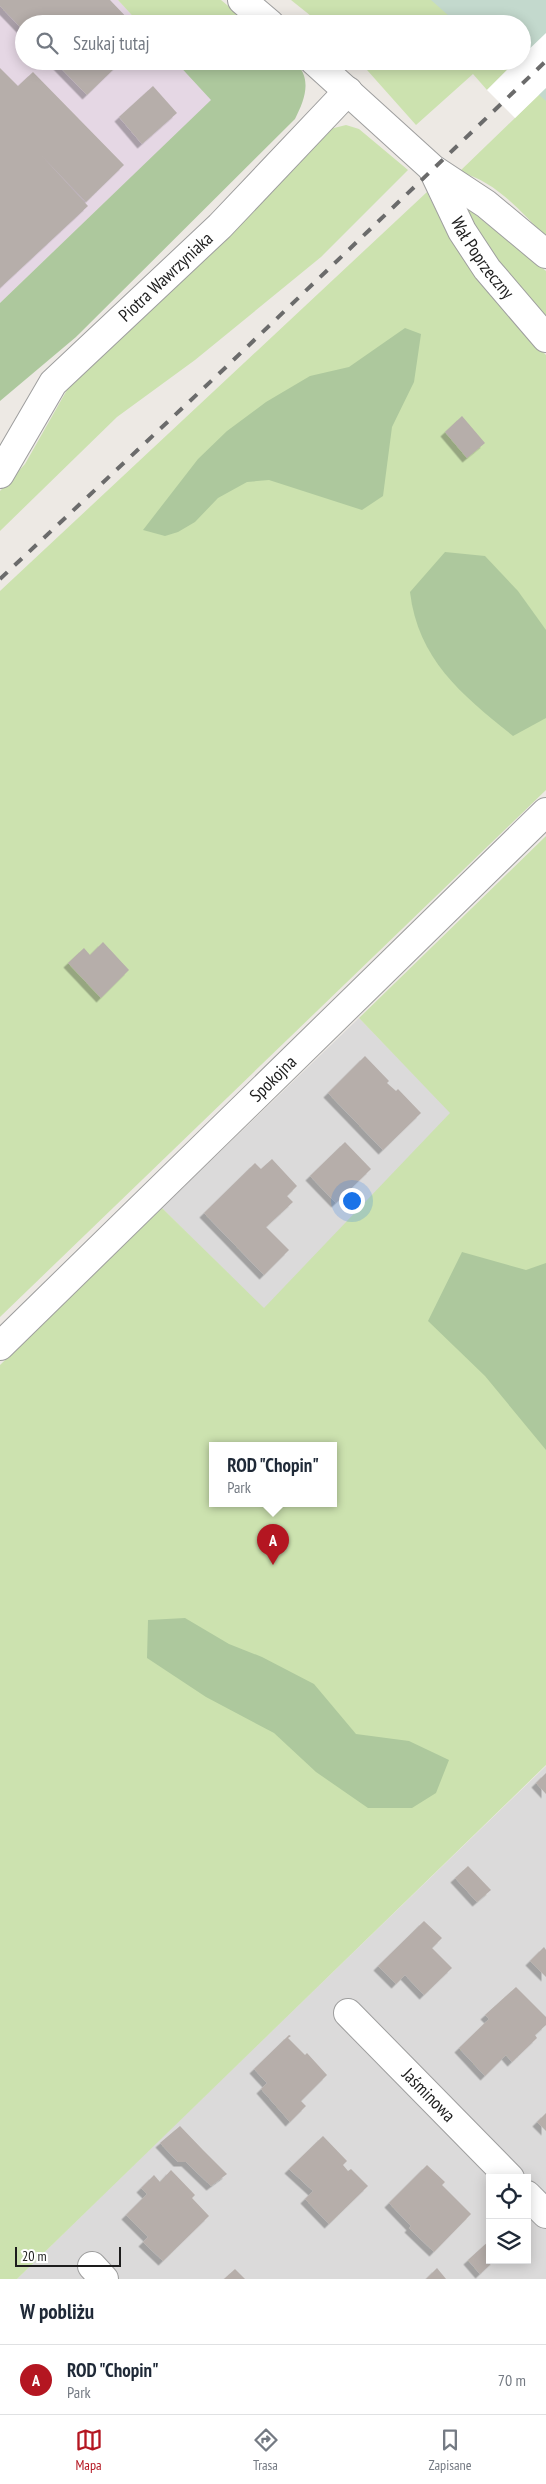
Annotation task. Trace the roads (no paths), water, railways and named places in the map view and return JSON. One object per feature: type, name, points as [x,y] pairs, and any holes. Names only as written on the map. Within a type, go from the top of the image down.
[{"type":"street","points":[[242,0],[260,15]]},
{"type":"street","points":[[324,70],[433,169],[486,204],[546,254]]},
{"type":"street","name":"Piotra Wawrzyniaka","points":[[0,474],[53,383],[220,226],[348,91]]},
{"type":"street","name":"Wał Poprzeczny","points":[[433,169],[462,231],[487,269],[546,338]]},
{"type":"street","name":"Spokojna","points":[[0,1346],[546,812]]},
{"type":"street","name":"Jaśminowa","points":[[348,2013],[506,2174]]},
{"type":"street","points":[[531,2199],[546,2214]]},
{"type":"railway","points":[[0,579],[224,369],[546,61]]},
{"type":"place","name":"ROD \"Chopin\"","points":[[273,1565]]}]
